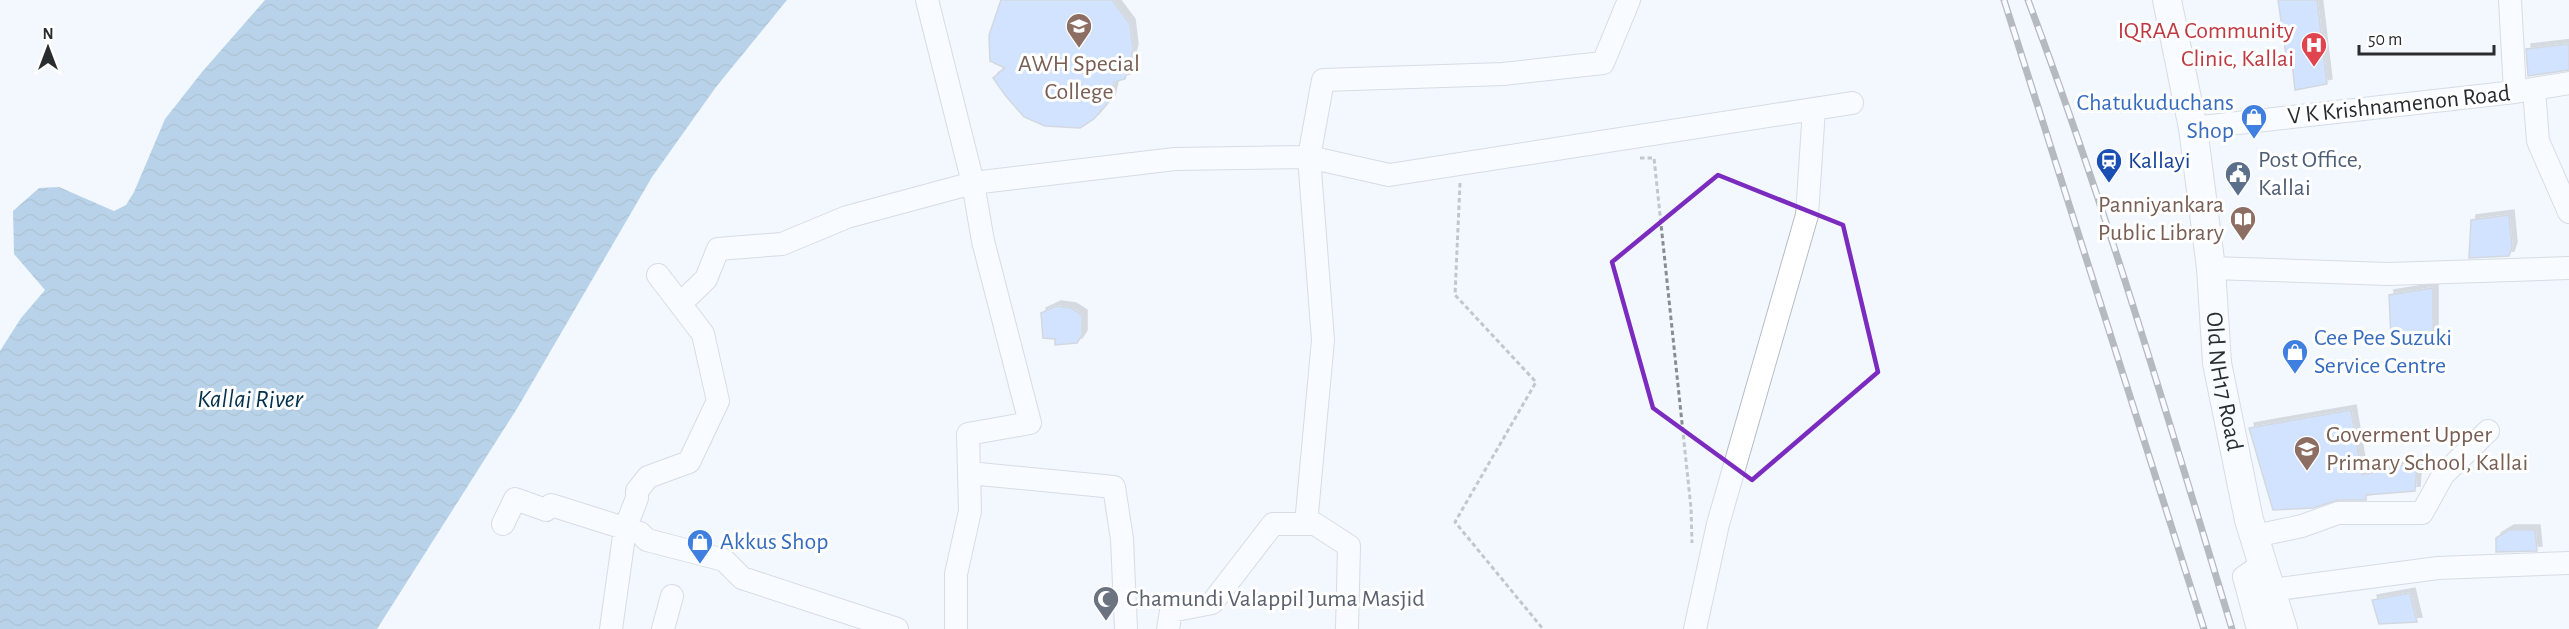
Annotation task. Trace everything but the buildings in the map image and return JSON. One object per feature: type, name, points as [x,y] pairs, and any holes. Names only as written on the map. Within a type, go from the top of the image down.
[{"type":"main road","name":"Old NH17 Road","points":[[2167,0],[2193,128],[2211,268],[2217,363],[2254,536],[2283,629]]},
{"type":"street","points":[[927,0],[973,183],[982,241],[1030,423],[968,434],[970,511],[956,574],[956,629]]},
{"type":"street","points":[[1306,524],[1323,340],[1309,157],[1323,80],[1503,74],[1603,63],[1629,0]]},
{"type":"street","points":[[2510,0],[2524,91],[2538,141],[2569,212]]},
{"type":"street","name":"V K Krishnamenon Road","points":[[2193,128],[2524,91],[2569,83]]},
{"type":"street","points":[[681,303],[706,279],[718,249],[782,244],[847,217],[973,183],[1175,159],[1309,157],[1389,175],[1852,103]]},
{"type":"street","points":[[1695,629],[1718,524],[1807,215],[1814,109]]},
{"type":"street","points":[[2211,268],[2388,274],[2569,268]]},
{"type":"street","points":[[611,629],[625,529],[637,498],[637,491],[648,477],[689,462],[718,401],[703,334],[658,274]]},
{"type":"street","points":[[2254,536],[2302,526],[2338,513],[2422,513],[2443,475],[2488,431]]},
{"type":"street","points":[[969,473],[1114,487],[1122,539],[1126,629]]},
{"type":"street","points":[[503,524],[515,499],[546,510],[551,505],[640,533],[647,540],[724,560],[742,578],[897,629]]},
{"type":"street","points":[[1168,629],[1171,611],[1212,603],[1273,524],[1315,524],[1349,546],[1347,629]]},
{"type":"street","points":[[2258,629],[2244,577],[2569,563]]},
{"type":"street","points":[[663,629],[672,596]]},
{"type":"path","points":[[1632,158],[1654,158],[1691,508],[1692,552]]},
{"type":"path","points":[[1461,177],[1455,295],[1536,382],[1455,522],[1543,629]]},
{"type":"highlighted area","points":[[1718,175],[1843,225],[1878,372],[1752,480],[1653,408],[1612,262]]},
{"type":"water","name":"Kallai River","points":[[265,0],[787,0],[716,87],[652,177],[518,407],[377,629],[0,629],[0,351],[21,318],[45,290],[14,254],[13,211],[39,188],[59,187],[114,211],[126,205],[134,192],[165,119],[202,72]]},
{"type":"railway","points":[[2004,0],[2204,629]]},
{"type":"railway","points":[[2028,0],[2110,234],[2232,629]]},
{"type":"place","name":"AWH Special College","points":[[1079,49]]},
{"type":"place","name":"IQRAA Community Clinic, Kallai","points":[[2314,68]]},
{"type":"place","name":"Chatukuduchans Shop","points":[[2254,140]]},
{"type":"place","name":"Kallayi","points":[[2109,184]]},
{"type":"place","name":"Post Office, Kallai","points":[[2238,197]]},
{"type":"place","name":"Panniyankara Public Library","points":[[2243,242]]},
{"type":"place","name":"Cee Pee Suzuki Service Centre","points":[[2295,375]]},
{"type":"place","name":"Goverment Upper Primary School, Kallai","points":[[2307,472]]},
{"type":"place","name":"Akkus Shop","points":[[700,565]]},
{"type":"place","name":"Chamundi Valappil Juma Masjid","points":[[1106,622]]}]
